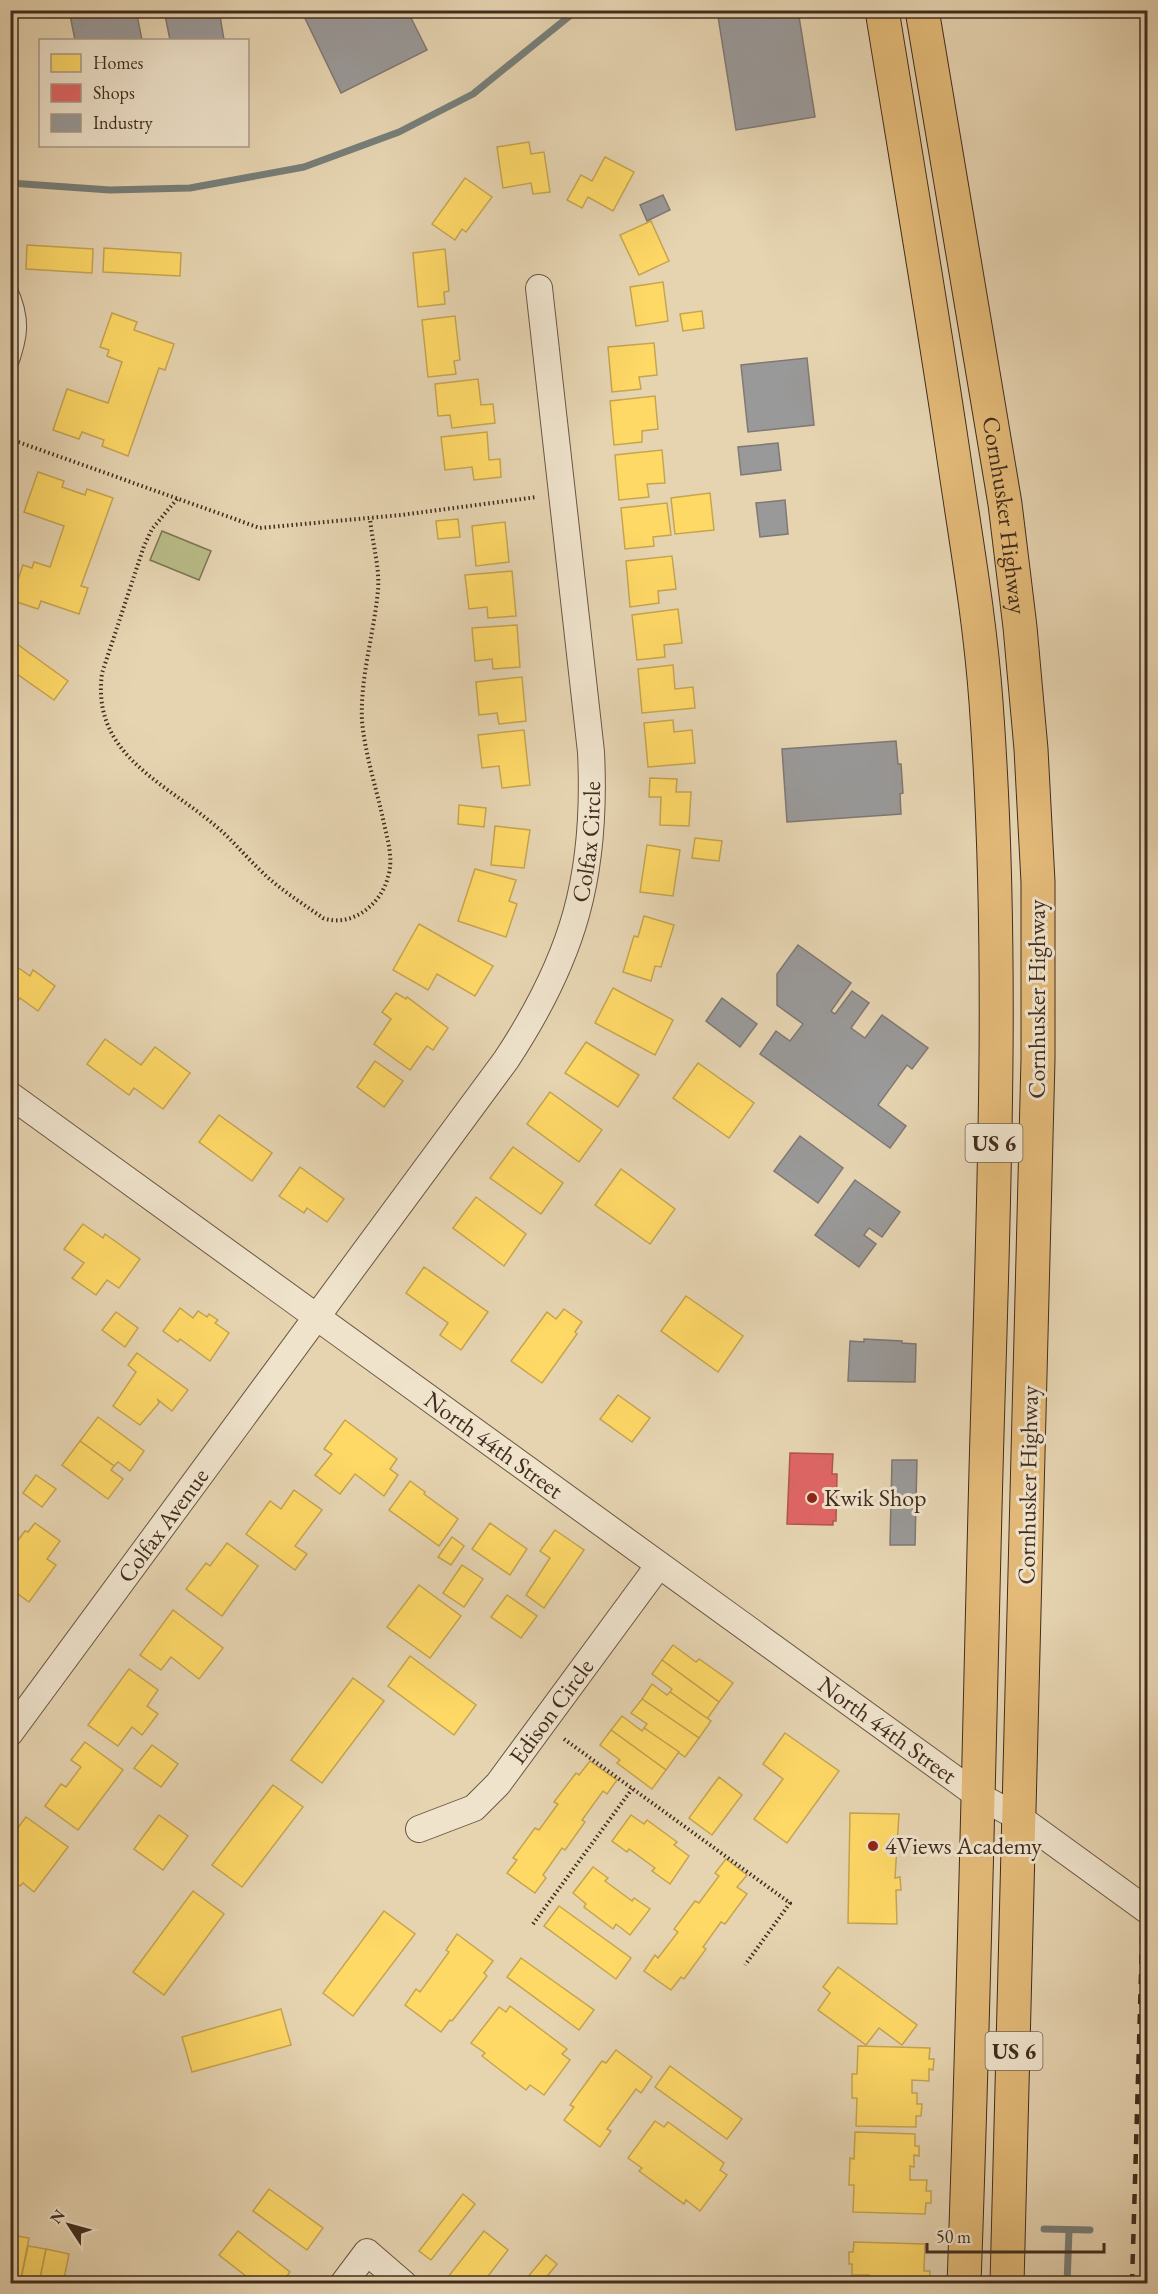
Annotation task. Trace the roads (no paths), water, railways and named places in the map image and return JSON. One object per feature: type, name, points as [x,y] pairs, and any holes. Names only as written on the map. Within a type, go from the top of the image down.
[{"type":"main road","name":"Cornhusker Highway","points":[[882,10],[931,303],[975,597],[994,825],[996,1024],[973,2027],[964,2283]]},
{"type":"main road","name":"Cornhusker Highway","points":[[924,13],[1005,504],[1020,627],[1032,760],[1038,882],[1038,1059],[1007,2283]]},
{"type":"street","name":"Colfax Circle","points":[[317,1317],[530,1024],[560,962],[578,914],[584,888],[593,791],[591,752],[539,288]]},
{"type":"street","name":"North 44th Street","points":[[10,1095],[977,1795],[1148,1930]]},
{"type":"street","name":"Colfax Avenue","points":[[10,1733],[317,1317]]},
{"type":"street","name":"Edison Circle","points":[[419,1829],[474,1808],[498,1784],[659,1565]]},
{"type":"street","name":"North 44th Street","points":[[1020,1827],[1148,1911]]},
{"type":"street","points":[[343,2283],[367,2252],[404,2283]]},
{"type":"lane","points":[[10,287],[18,305],[21,320],[20,342],[10,369]]},
{"type":"waterway","points":[[10,183],[110,190],[190,188],[304,167],[399,132],[473,94],[577,10]]},
{"type":"waterway","points":[[1044,2229],[1090,2230]]},
{"type":"waterway","points":[[1067,2284],[1069,2231]]},
{"type":"railway","points":[[1132,2284],[1148,1651]]},
{"type":"place","name":"Kwik Shop","points":[[812,1498]]},
{"type":"place","name":"4Views Academy","points":[[873,1846]]}]
